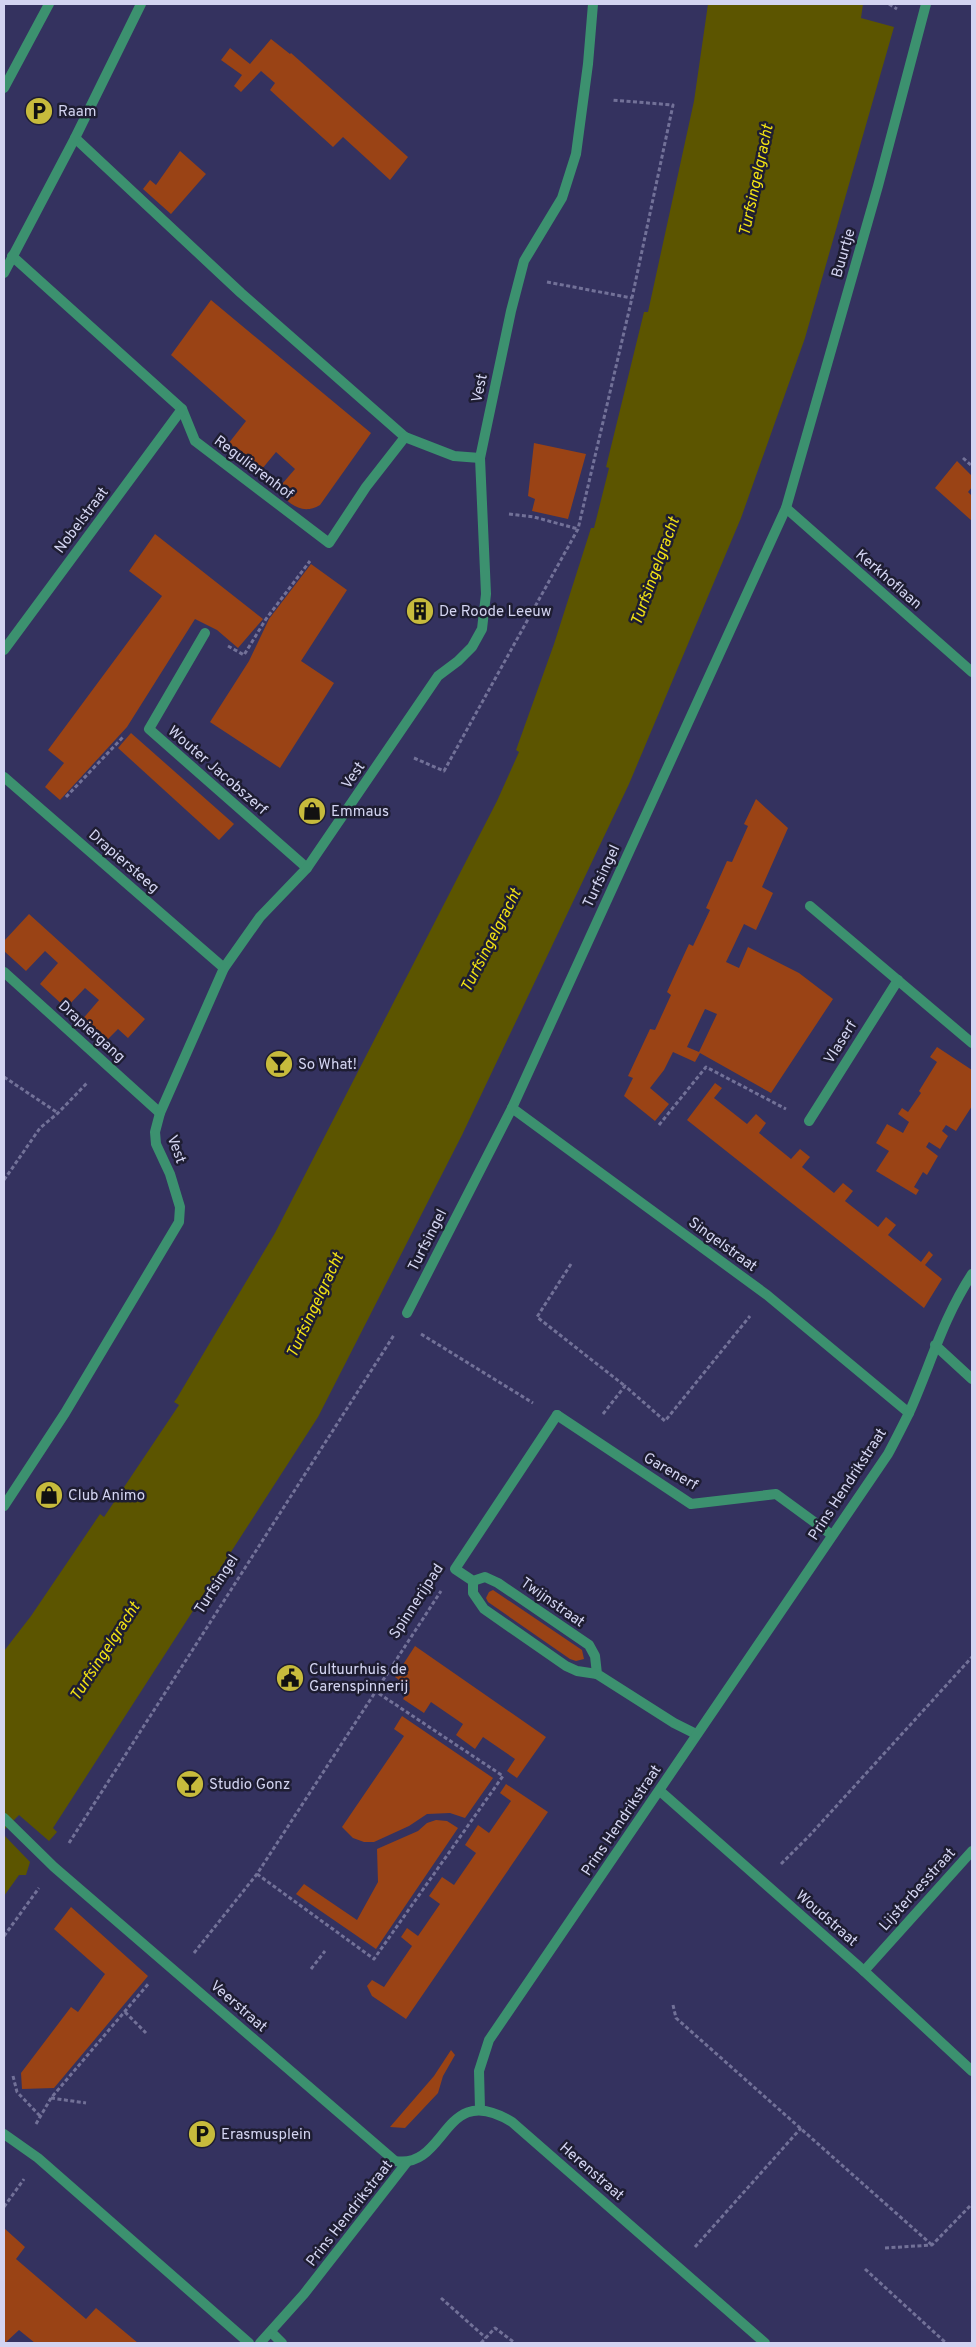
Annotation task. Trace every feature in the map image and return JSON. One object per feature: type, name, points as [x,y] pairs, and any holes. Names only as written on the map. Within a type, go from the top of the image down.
[{"type":"street","points":[[4,88],[49,4]]},
{"type":"street","points":[[4,273],[76,138],[141,4]]},
{"type":"street","name":"Vest","points":[[4,1506],[65,1413],[179,1222],[180,1207],[170,1174],[156,1144],[155,1132],[160,1113],[224,968],[260,917],[307,868],[438,676],[472,647],[482,629],[486,594],[480,458],[510,311],[524,261],[562,198],[576,154],[584,98],[593,4]]},
{"type":"street","name":"Buurtje","points":[[786,508],[878,186],[926,4]]},
{"type":"street","points":[[76,138],[224,277],[405,438],[454,456],[480,458]]},
{"type":"street","name":"Regulierenhof","points":[[12,256],[182,409],[195,441],[329,543]]},
{"type":"street","name":"Nobelstraat","points":[[4,650],[182,409]]},
{"type":"street","points":[[329,543],[366,487],[405,438]]},
{"type":"street","name":"Kerkhoflaan","points":[[786,508],[972,672]]},
{"type":"street","name":"Turfsingel","points":[[407,1313],[512,1108],[786,508]]},
{"type":"street","name":"Wouter Jacobszerf","points":[[205,633],[149,729],[307,868]]},
{"type":"street","name":"Drapiersteeg","points":[[4,778],[224,968]]},
{"type":"street","points":[[810,906],[972,1043]]},
{"type":"street","name":"Drapiergang","points":[[4,972],[160,1113]]},
{"type":"street","name":"Vlaserf","points":[[809,1121],[898,980]]},
{"type":"street","name":"Singelstraat","points":[[512,1108],[767,1295],[909,1413]]},
{"type":"street","name":"Prins Hendrikstraat","points":[[260,2343],[304,2294],[408,2162],[424,2155],[453,2123],[465,2114],[480,2109],[479,2071],[489,2040],[888,1454],[909,1413],[935,1345],[955,1300],[972,1274]]},
{"type":"street","points":[[935,1345],[972,1379]]},
{"type":"street","name":"Garenerf","points":[[557,1415],[690,1504],[776,1494],[832,1535]]},
{"type":"street","name":"Spinnerijpad","points":[[455,1569],[557,1415]]},
{"type":"street","points":[[455,1569],[473,1582],[473,1593],[484,1609],[566,1666],[578,1671],[597,1674],[674,1723],[696,1734]]},
{"type":"street","name":"Twijnstraat","points":[[473,1582],[485,1577],[498,1583],[589,1646],[595,1656],[597,1674]]},
{"type":"street","name":"Woudstraat","points":[[660,1791],[864,1971],[972,2071]]},
{"type":"street","name":"Veerstraat","points":[[4,1818],[54,1867],[390,2157],[395,2161],[408,2162]]},
{"type":"street","name":"Lijsterbesstraat","points":[[864,1971],[972,1851]]},
{"type":"street","name":"Herenstraat","points":[[480,2109],[496,2112],[512,2122],[765,2343]]},
{"type":"street","points":[[4,2134],[38,2158],[248,2343]]},
{"type":"street","points":[[271,2332],[282,2343]]},
{"type":"path","points":[[390,748],[444,771],[578,529],[632,298],[673,105],[584,98]]},
{"type":"path","points":[[520,277],[632,298]]},
{"type":"path","points":[[963,458],[972,466]]},
{"type":"path","points":[[521,514],[578,529]]},
{"type":"path","points":[[205,633],[244,655],[266,619],[312,559],[329,543]]},
{"type":"path","points":[[48,815],[138,722],[149,729]]},
{"type":"path","points":[[659,1125],[706,1067],[809,1121]]},
{"type":"path","points":[[4,1180],[40,1128],[58,1113],[92,1078],[111,1068]]},
{"type":"path","points":[[4,1077],[58,1113]]},
{"type":"path","points":[[571,1264],[537,1317],[625,1386],[665,1421],[767,1295]]},
{"type":"path","name":"Turfsingel","points":[[4,1936],[54,1867],[407,1313]]},
{"type":"path","points":[[401,1323],[535,1405]]},
{"type":"path","points":[[586,1436],[625,1386]]},
{"type":"path","name":"Spinnerijpad","points":[[178,1973],[257,1874],[455,1569]]},
{"type":"path","points":[[763,1882],[810,1835],[972,1657]]},
{"type":"path","points":[[257,1874],[374,1958],[503,1776],[375,1691]]},
{"type":"path","points":[[310,1969],[325,1951]]},
{"type":"path","points":[[22,2145],[51,2098],[165,1963]]},
{"type":"path","points":[[673,2005],[676,2018],[932,2245]]},
{"type":"path","points":[[124,2012],[146,2034]]},
{"type":"path","points":[[12,2076],[17,2092],[41,2117]]},
{"type":"path","points":[[51,2098],[86,2103]]},
{"type":"path","points":[[678,2266],[802,2128]]},
{"type":"path","points":[[4,2207],[38,2158]]},
{"type":"path","points":[[885,2248],[932,2245],[972,2204]]},
{"type":"path","points":[[865,2269],[946,2343]]},
{"type":"path","points":[[441,2298],[486,2338]]},
{"type":"path","points":[[482,2343],[495,2328],[515,2343]]},
{"type":"shaded area","points":[[271,39],[291,53],[408,157],[390,180],[343,137],[333,147],[270,90],[275,83],[261,71],[241,92],[234,86],[242,75],[221,60],[230,48],[250,64]]},
{"type":"shaded area","points":[[180,151],[206,174],[171,214],[143,189],[150,180],[156,185]]},
{"type":"shaded area","points":[[211,300],[371,433],[320,505],[301,509],[291,504],[276,491],[295,469],[276,452],[262,469],[273,479],[269,485],[225,448],[246,421],[171,355]]},
{"type":"shaded area","points":[[534,443],[586,454],[568,519],[532,511],[535,499],[528,496]]},
{"type":"shaded area","points":[[957,461],[972,476],[972,487],[968,492],[972,496],[972,521],[935,488]]},
{"type":"shaded area","points":[[155,534],[263,619],[238,648],[217,630],[195,619],[127,727],[60,800],[45,787],[64,763],[48,750],[162,596],[129,571]]},
{"type":"shaded area","points":[[311,564],[347,590],[301,661],[334,683],[280,768],[210,722],[249,661],[269,619]]},
{"type":"shaded area","points":[[131,733],[234,824],[219,840],[118,748]]},
{"type":"shaded area","points":[[756,799],[788,828],[762,887],[773,893],[756,930],[744,924],[726,962],[739,968],[748,947],[799,973],[833,999],[771,1093],[700,1053],[695,1062],[673,1052],[664,1070],[650,1088],[669,1104],[655,1121],[624,1096],[633,1078],[628,1076],[650,1029],[655,1030],[671,995],[667,992],[689,944],[693,946],[710,910],[706,908],[727,861],[732,862],[748,826],[744,824]],"holes":[[[705,1009],[717,1014],[699,1052],[687,1047]]]},
{"type":"shaded area","points":[[29,914],[145,1019],[128,1038],[118,1029],[105,1042],[81,1021],[99,1000],[85,988],[66,1008],[40,984],[58,963],[45,951],[26,971],[4,951],[4,941]]},
{"type":"shaded area","points":[[937,1047],[972,1070],[972,1106],[956,1131],[946,1125],[942,1131],[948,1136],[940,1149],[929,1142],[926,1147],[938,1156],[927,1175],[923,1172],[914,1187],[919,1190],[916,1195],[876,1171],[889,1151],[876,1143],[887,1124],[903,1133],[909,1122],[898,1114],[902,1108],[908,1112],[921,1093],[919,1091],[937,1062],[930,1057]]},
{"type":"shaded area","points":[[715,1083],[722,1088],[714,1098],[747,1124],[756,1114],[766,1123],[759,1133],[791,1159],[800,1149],[810,1157],[802,1167],[834,1193],[843,1183],[853,1191],[845,1201],[878,1227],[886,1217],[896,1225],[888,1235],[921,1262],[929,1251],[933,1255],[925,1265],[942,1279],[924,1308],[687,1120]]},
{"type":"shaded area","points":[[493,1590],[582,1650],[584,1659],[576,1661],[570,1659],[488,1602],[486,1598],[489,1592]]},
{"type":"shaded area","points":[[415,1646],[546,1737],[517,1778],[507,1771],[515,1759],[483,1737],[475,1749],[456,1735],[463,1724],[431,1702],[424,1713],[403,1699],[410,1688],[395,1677]]},
{"type":"shaded area","points":[[402,1716],[493,1778],[465,1818],[450,1813],[427,1814],[409,1826],[374,1842],[364,1842],[353,1838],[342,1827],[404,1736],[394,1729]]},
{"type":"shaded area","points":[[506,1784],[548,1812],[406,2019],[372,1996],[367,1986],[372,1980],[384,1987],[412,1946],[401,1937],[407,1928],[418,1936],[440,1904],[429,1896],[442,1877],[454,1885],[476,1853],[465,1845],[478,1825],[489,1833],[511,1801],[500,1793]]},
{"type":"shaded area","points":[[436,1820],[447,1821],[458,1828],[376,1949],[296,1894],[304,1884],[357,1920],[378,1882],[377,1849],[418,1831],[427,1823]]},
{"type":"shaded area","points":[[71,1907],[148,1976],[54,2088],[22,2089],[21,2073],[71,2007],[78,2012],[105,1974],[54,1929]]},
{"type":"shaded area","points":[[451,2050],[455,2055],[443,2076],[438,2093],[405,2128],[390,2127],[434,2076]]},
{"type":"shaded area","points":[[4,2228],[25,2247],[16,2259],[86,2319],[96,2308],[138,2343],[35,2343],[19,2330],[5,2343]]},
{"type":"water","name":"Turfsingelgracht","points":[[708,4],[863,4],[861,18],[894,27],[805,338],[741,518],[629,784],[462,1135],[318,1417],[53,1828],[57,1832],[49,1841],[19,1815],[4,1830],[4,1651],[31,1616],[100,1514],[104,1517],[179,1405],[174,1402],[275,1233],[497,801],[519,752],[516,750],[554,644],[591,528],[594,528],[609,468],[606,467],[644,312],[648,312],[694,101]]},
{"type":"water","points":[[4,1835],[30,1862],[26,1875],[19,1875],[4,1896]]},
{"type":"place","name":"Raam","points":[[39,111]]},
{"type":"place","name":"De Roode Leeuw","points":[[420,611]]},
{"type":"place","name":"Emmaus","points":[[312,811]]},
{"type":"place","name":"So What!","points":[[279,1064]]},
{"type":"place","name":"Club Animo","points":[[49,1495]]},
{"type":"place","name":"Cultuurhuis de Garenspinnerij","points":[[290,1678]]},
{"type":"place","name":"Studio Gonz","points":[[190,1784]]},
{"type":"place","name":"Erasmusplein","points":[[202,2134]]}]
